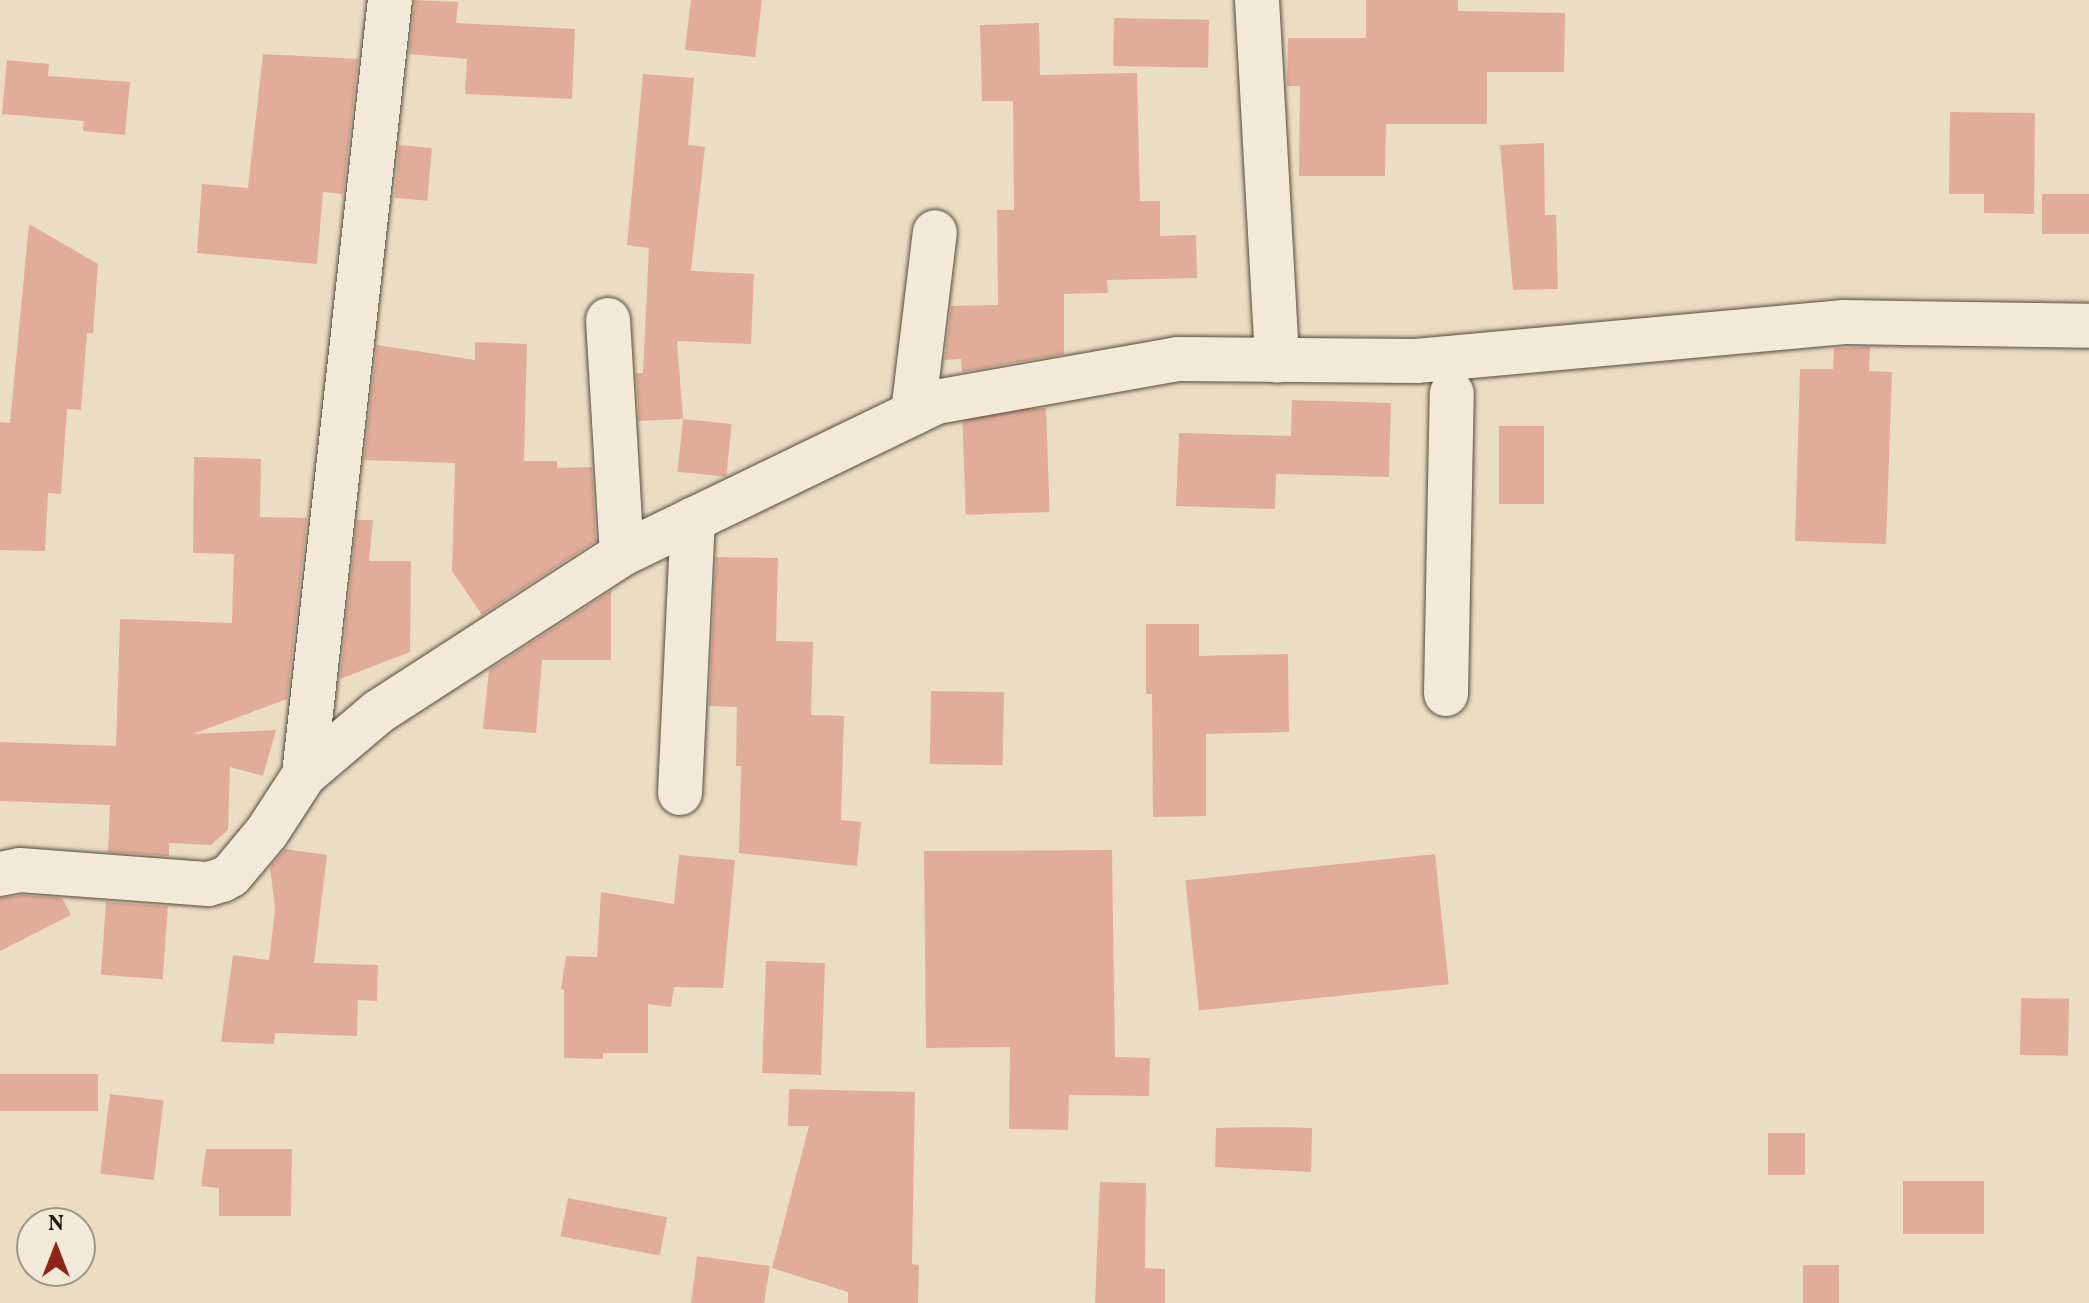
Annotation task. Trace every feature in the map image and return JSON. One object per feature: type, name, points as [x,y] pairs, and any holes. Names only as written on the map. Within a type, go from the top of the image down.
[{"type":"street","points":[[304,775],[390,0]]},
{"type":"street","points":[[1257,0],[1277,360]]},
{"type":"street","points":[[913,413],[935,232]]},
{"type":"street","points":[[608,320],[622,554]]},
{"type":"street","points":[[0,874],[20,870],[208,884],[222,880],[231,875],[267,832],[304,775],[378,712],[622,554],[936,402],[1177,359],[1416,361],[1844,322],[2089,326]]},
{"type":"street","points":[[1446,694],[1452,393]]},
{"type":"street","points":[[680,793],[693,519]]},
{"type":"building","points":[[415,0],[458,2],[456,23],[575,29],[572,99],[465,94],[467,59],[409,54]]},
{"type":"building","points":[[691,0],[762,0],[755,57],[685,50]]},
{"type":"building","points":[[1366,0],[1458,0],[1458,11],[1565,13],[1564,72],[1487,72],[1487,124],[1386,124],[1385,176],[1299,176],[1300,86],[1287,86],[1288,38],[1366,38]]},
{"type":"building","points":[[1114,18],[1209,20],[1208,68],[1113,66]]},
{"type":"building","points":[[1039,23],[1040,75],[1137,73],[1140,201],[1160,201],[1160,236],[1196,235],[1197,278],[1107,280],[1108,293],[1064,294],[1064,354],[962,372],[961,359],[945,360],[951,306],[998,305],[997,210],[1014,210],[1013,101],[982,101],[980,25]]},
{"type":"building","points":[[263,54],[358,59],[343,194],[323,192],[317,264],[197,253],[202,184],[248,188]]},
{"type":"building","points":[[7,60],[49,64],[48,76],[130,82],[125,135],[83,131],[84,121],[2,114]]},
{"type":"building","points":[[643,74],[694,78],[688,145],[705,147],[691,271],[754,274],[751,344],[677,341],[683,419],[639,421],[636,373],[643,373],[649,248],[627,245]]},
{"type":"building","points":[[1950,112],[2035,113],[2034,214],[1984,213],[1984,194],[1949,194]]},
{"type":"building","points":[[1544,143],[1545,215],[1556,215],[1558,289],[1513,290],[1500,145]]},
{"type":"building","points":[[399,145],[432,148],[427,201],[394,198]]},
{"type":"building","points":[[2042,194],[2089,194],[2089,234],[2042,234]]},
{"type":"building","points":[[29,224],[98,264],[93,333],[87,333],[81,410],[67,409],[61,494],[48,493],[45,551],[0,550],[0,422],[10,423]]},
{"type":"building","points":[[475,342],[527,344],[524,461],[557,461],[557,468],[592,467],[596,541],[482,615],[452,571],[455,463],[364,460],[377,345],[475,360]]},
{"type":"building","points":[[1870,347],[1869,371],[1892,372],[1886,544],[1795,541],[1800,369],[1833,369],[1834,348]]},
{"type":"building","points":[[1292,400],[1391,403],[1389,477],[1276,474],[1275,509],[1176,506],[1179,433],[1291,436]]},
{"type":"building","points":[[1046,408],[1050,512],[966,515],[962,411]]},
{"type":"building","points":[[683,419],[732,424],[726,477],[677,472]]},
{"type":"building","points":[[1499,426],[1544,426],[1544,504],[1499,504]]},
{"type":"building","points":[[194,457],[261,459],[260,517],[307,518],[287,699],[193,734],[276,730],[263,776],[230,767],[228,830],[211,845],[169,843],[169,856],[108,852],[110,805],[0,801],[0,742],[116,746],[120,619],[232,623],[234,554],[193,553]]},
{"type":"building","points":[[357,520],[373,520],[369,561],[411,561],[410,652],[340,679]]},
{"type":"building","points":[[716,557],[778,558],[776,641],[813,642],[811,715],[844,716],[841,820],[861,822],[857,866],[739,853],[741,766],[736,766],[737,707],[709,706]]},
{"type":"building","points":[[611,591],[611,660],[542,660],[536,733],[483,729],[489,670]]},
{"type":"building","points":[[1146,624],[1199,624],[1199,656],[1288,654],[1289,732],[1206,734],[1206,816],[1153,817],[1152,694],[1146,694]]},
{"type":"building","points":[[931,691],[1004,692],[1003,765],[930,764]]},
{"type":"building","points":[[285,849],[327,855],[314,963],[378,965],[377,1001],[358,1000],[357,1036],[275,1033],[274,1044],[221,1042],[233,955],[269,960],[275,909],[270,867]]},
{"type":"building","points":[[1112,850],[1115,1057],[1150,1058],[1149,1096],[1069,1095],[1068,1130],[1009,1129],[1010,1047],[926,1048],[924,851]]},
{"type":"building","points":[[1435,854],[1449,984],[1199,1011],[1185,880]]},
{"type":"building","points":[[679,855],[735,860],[723,988],[674,987],[671,1007],[648,1004],[648,1053],[603,1053],[603,1059],[564,1058],[564,990],[561,989],[566,956],[597,957],[601,892],[674,904]]},
{"type":"building","points":[[22,895],[62,898],[71,915],[0,951],[0,898]]},
{"type":"building","points":[[106,902],[168,906],[163,979],[101,975]]},
{"type":"building","points":[[766,961],[825,963],[821,1075],[762,1073]]},
{"type":"building","points":[[2021,998],[2069,999],[2068,1056],[2020,1055]]},
{"type":"building","points":[[0,1074],[98,1074],[98,1111],[0,1111]]},
{"type":"building","points":[[789,1089],[915,1092],[912,1264],[919,1265],[918,1303],[848,1303],[848,1292],[772,1268],[809,1126],[788,1126]]},
{"type":"building","points":[[110,1094],[164,1101],[154,1180],[100,1173]]},
{"type":"building","points":[[1216,1128],[1312,1128],[1311,1172],[1215,1167]]},
{"type":"building","points":[[1768,1133],[1805,1133],[1805,1175],[1768,1175]]},
{"type":"building","points":[[206,1149],[292,1149],[291,1216],[219,1216],[219,1188],[201,1186]]},
{"type":"building","points":[[1903,1181],[1984,1181],[1984,1234],[1903,1234]]},
{"type":"building","points":[[1100,1182],[1146,1183],[1145,1268],[1165,1269],[1165,1303],[1095,1303]]},
{"type":"building","points":[[568,1198],[667,1217],[660,1256],[561,1236]]},
{"type":"building","points":[[697,1256],[770,1266],[764,1303],[691,1303]]},
{"type":"building","points":[[1803,1265],[1839,1265],[1839,1303],[1803,1303]]}]
